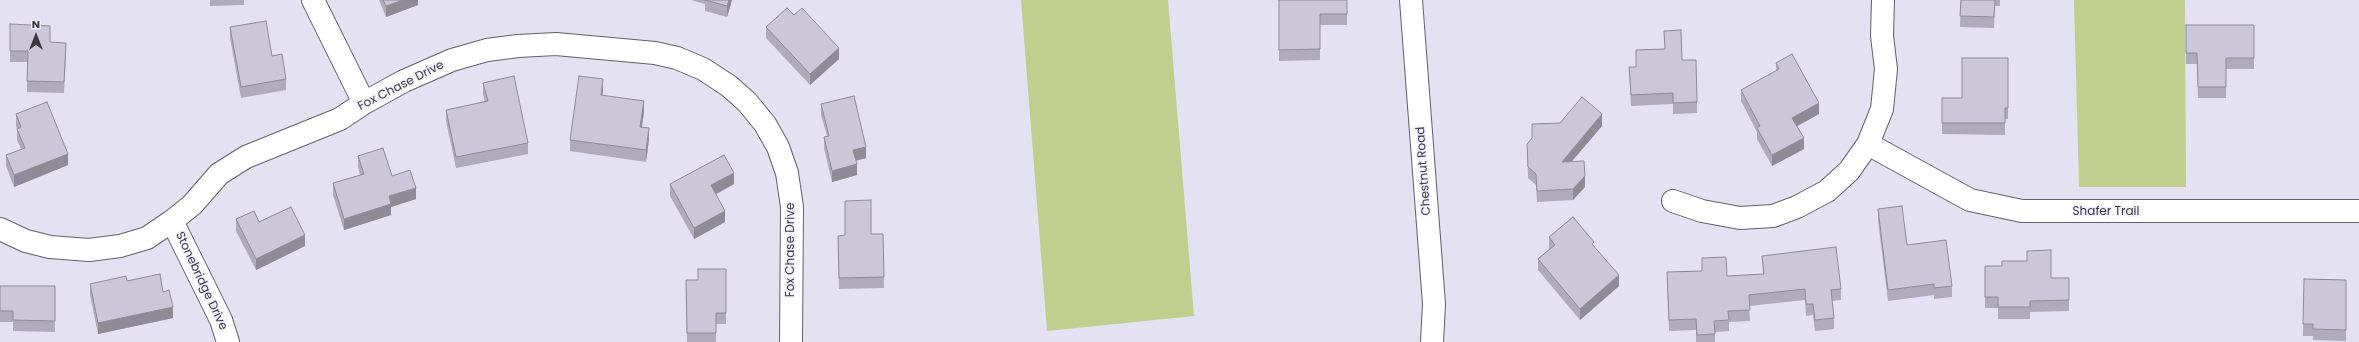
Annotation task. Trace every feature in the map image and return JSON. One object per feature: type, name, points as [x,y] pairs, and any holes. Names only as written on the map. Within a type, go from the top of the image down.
[{"type":"street","points":[[313,0],[364,103]]},
{"type":"street","name":"Chestnut Road","points":[[1411,0],[1434,304],[1432,342]]},
{"type":"street","points":[[1673,202],[1702,211],[1740,218],[1774,216],[1797,207],[1827,191],[1849,171],[1868,144],[1882,109],[1886,69],[1882,21],[1883,0]]},
{"type":"street","name":"Fox Chase Drive","points":[[0,229],[26,241],[50,247],[89,250],[120,246],[147,238],[172,221],[192,205],[219,174],[229,167],[246,158],[340,119],[364,103],[404,81],[452,60],[487,50],[518,46],[556,44],[655,54],[677,58],[703,69],[730,86],[752,107],[765,124],[778,147],[787,173],[792,207],[791,342]]},
{"type":"street","name":"Shafer Trail","points":[[1868,144],[1970,200],[2022,211],[2359,211]]},
{"type":"street","name":"Stonebridge Drive","points":[[172,221],[221,320],[228,342]]},
{"type":"green space","points":[[1021,0],[1168,0],[1194,316],[1047,331]]},
{"type":"green space","points":[[2074,0],[2185,0],[2186,187],[2079,187]]},
{"type":"building","points":[[383,0],[403,0],[386,6]]},
{"type":"building","points":[[705,0],[729,0],[727,6]]},
{"type":"building","points":[[1279,0],[1347,0],[1347,14],[1320,14],[1320,49],[1279,50]]},
{"type":"building","points":[[1961,0],[1995,0],[1994,17],[1960,16]]},
{"type":"building","points":[[787,8],[794,15],[802,8],[839,48],[810,74],[766,27]]},
{"type":"building","points":[[266,21],[272,56],[282,54],[286,79],[241,87],[230,27]]},
{"type":"building","points":[[10,24],[50,26],[50,42],[66,43],[64,82],[27,81],[28,51],[10,51]]},
{"type":"building","points":[[2186,25],[2254,25],[2254,58],[2226,58],[2226,87],[2198,87],[2197,53],[2186,53]]},
{"type":"building","points":[[1681,30],[1682,60],[1696,60],[1697,102],[1673,103],[1673,93],[1631,95],[1629,67],[1636,67],[1636,50],[1665,49],[1664,31]]},
{"type":"building","points":[[1792,54],[1819,103],[1792,118],[1804,138],[1772,155],[1757,128],[1760,126],[1741,90],[1779,69],[1776,63]]},
{"type":"building","points":[[1962,58],[2008,58],[2008,108],[2005,108],[2005,123],[1942,123],[1942,98],[1962,98]]},
{"type":"building","points":[[514,76],[528,143],[456,157],[446,110],[488,101],[483,83]]},
{"type":"building","points":[[579,76],[603,79],[601,95],[644,101],[640,127],[649,128],[646,150],[570,140]]},
{"type":"building","points":[[854,96],[866,147],[853,150],[857,164],[832,171],[824,137],[829,136],[821,104]]},
{"type":"building","points":[[1582,97],[1602,114],[1562,162],[1584,161],[1585,176],[1573,189],[1537,191],[1536,174],[1528,167],[1527,144],[1532,138],[1532,124],[1560,123]]},
{"type":"building","points":[[47,102],[68,154],[14,175],[6,155],[25,148],[17,129],[21,127],[16,114]]},
{"type":"building","points":[[383,148],[392,176],[410,170],[416,188],[389,196],[391,204],[344,219],[333,183],[364,174],[358,156]]},
{"type":"building","points":[[724,155],[734,173],[711,185],[725,211],[694,228],[670,184]]},
{"type":"building","points":[[871,200],[871,234],[883,234],[884,277],[839,278],[838,236],[845,235],[845,201]]},
{"type":"building","points":[[1902,206],[1907,245],[1946,240],[1952,286],[1934,288],[1934,284],[1888,290],[1878,209]]},
{"type":"building","points":[[291,207],[305,235],[256,259],[236,219],[254,211],[259,222]]},
{"type":"building","points":[[1573,217],[1594,242],[1592,244],[1619,275],[1580,309],[1538,259],[1555,245],[1549,237]]},
{"type":"building","points":[[1836,247],[1841,289],[1831,290],[1834,318],[1815,320],[1813,304],[1806,304],[1805,289],[1749,295],[1750,310],[1728,311],[1729,320],[1714,321],[1715,334],[1697,335],[1696,319],[1669,320],[1667,272],[1702,271],[1702,258],[1726,257],[1727,276],[1764,274],[1762,256]]},
{"type":"building","points":[[2051,250],[2051,278],[2069,278],[2069,300],[2030,301],[2030,307],[1998,307],[1998,297],[1985,297],[1985,266],[2002,266],[2002,261],[2027,261],[2027,251]]},
{"type":"building","points":[[698,269],[726,269],[726,313],[716,313],[716,333],[687,333],[686,280],[698,280]]},
{"type":"building","points":[[160,274],[163,292],[169,290],[173,307],[98,323],[90,284],[126,276],[127,281]]},
{"type":"building","points":[[2304,279],[2346,280],[2346,330],[2313,329],[2313,324],[2303,324]]},
{"type":"building","points":[[0,286],[55,286],[55,321],[13,320],[13,311],[0,311]]}]
